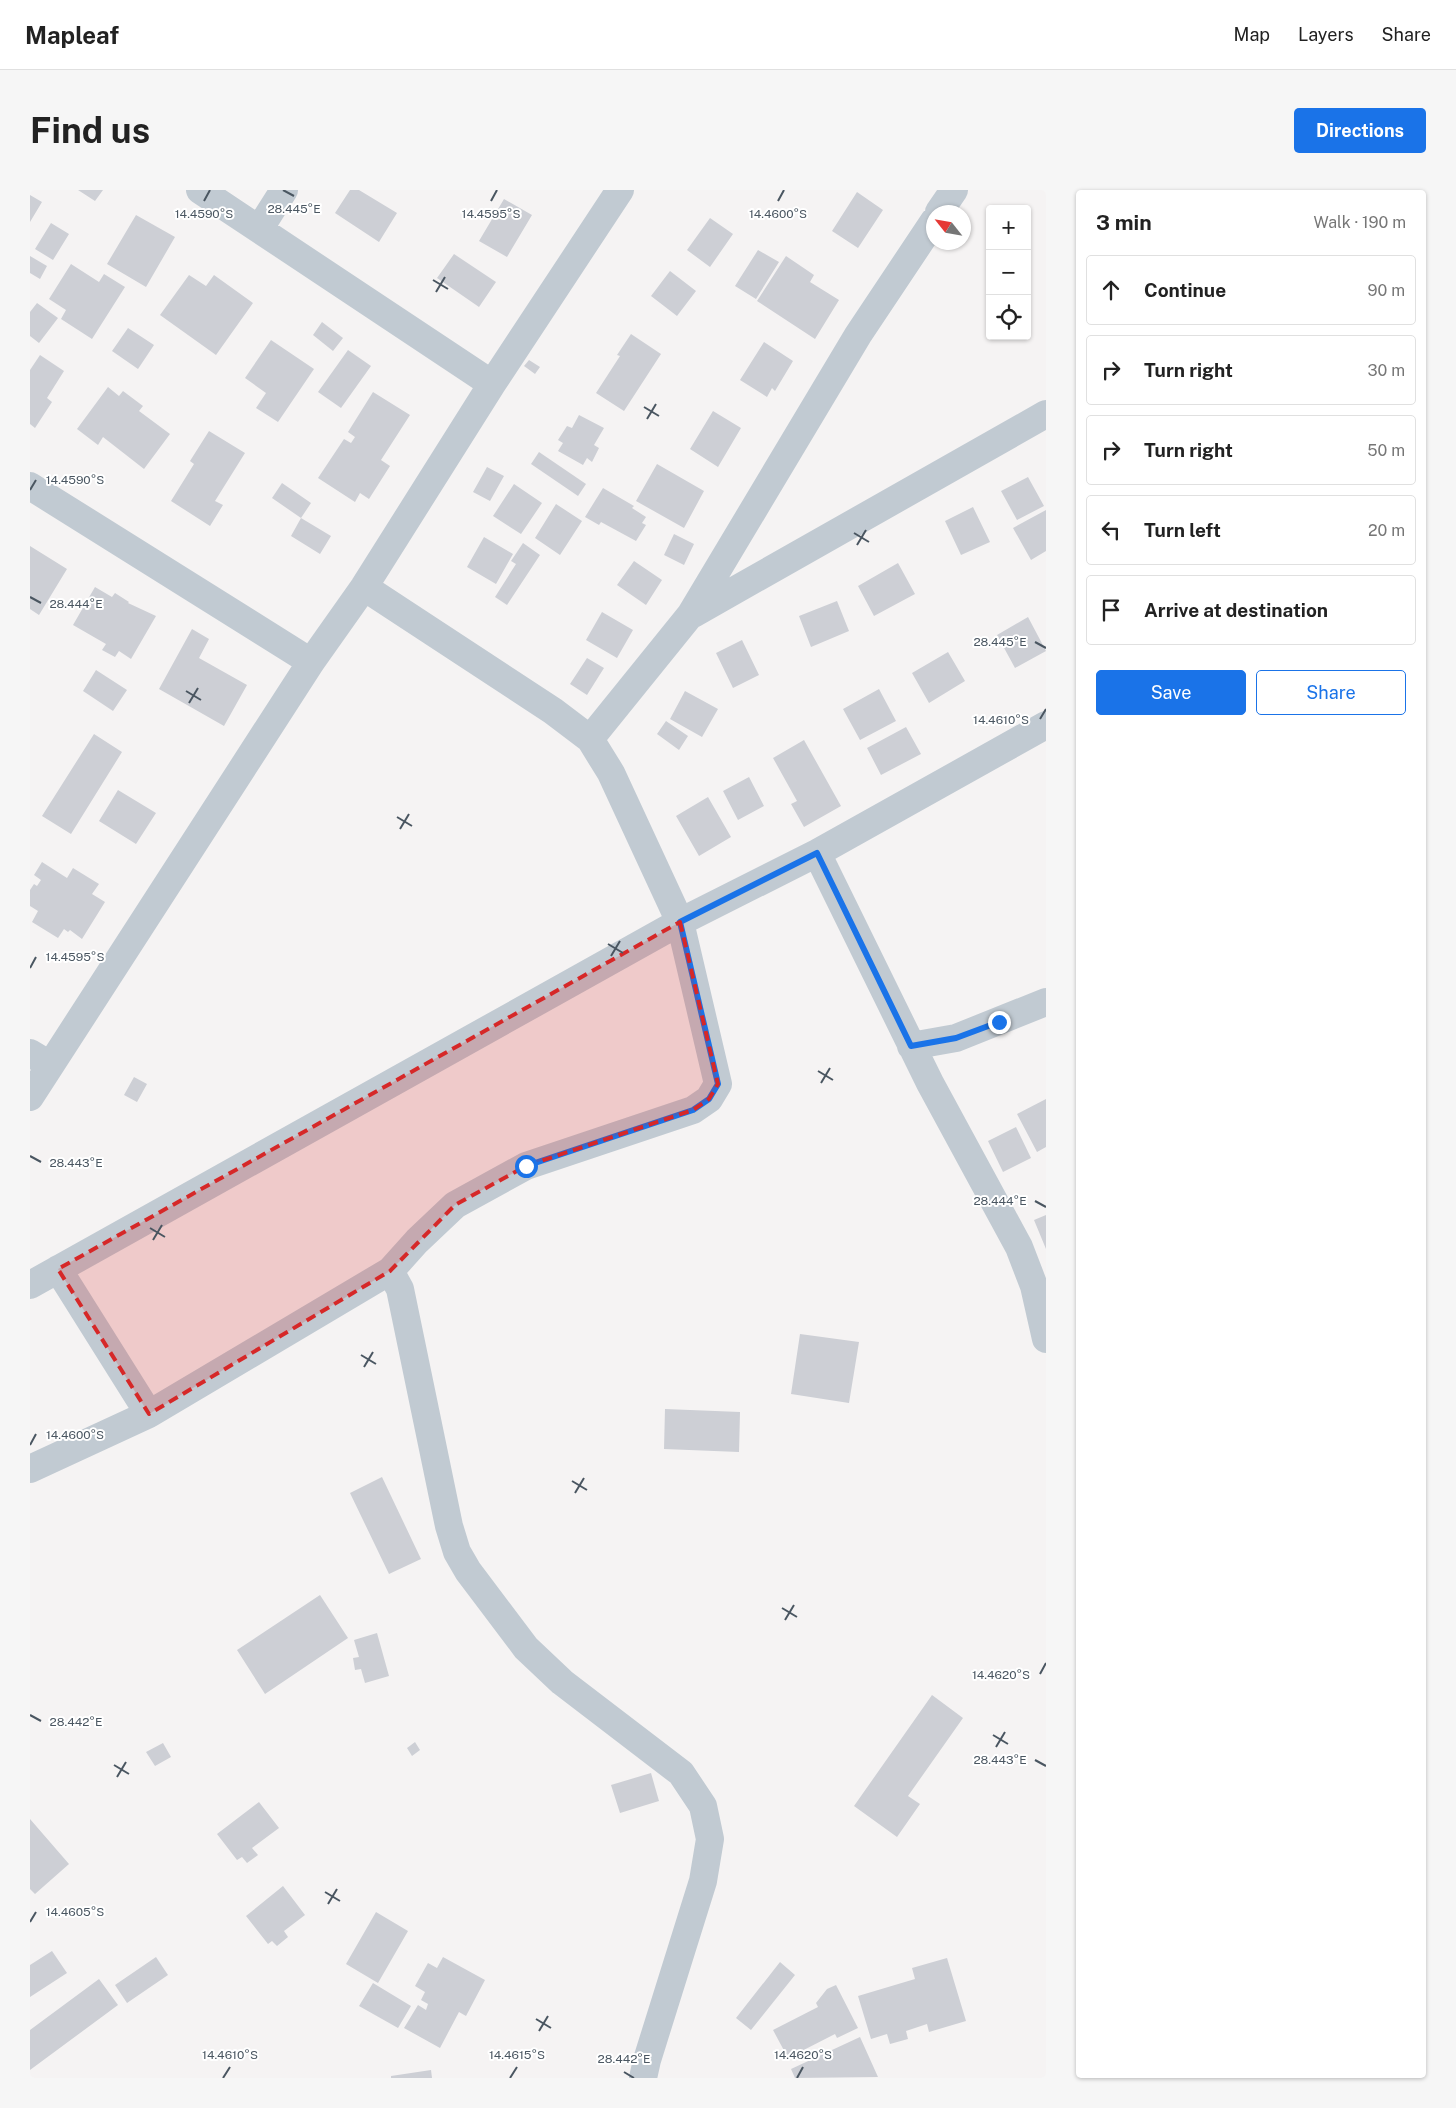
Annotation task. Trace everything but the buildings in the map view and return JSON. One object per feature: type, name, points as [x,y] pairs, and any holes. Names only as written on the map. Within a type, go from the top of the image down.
[{"type":"street","points":[[200,190],[260,228],[492,384]]},
{"type":"street","points":[[260,228],[284,190]]},
{"type":"street","points":[[30,1096],[40,1059],[364,587],[492,384],[620,190]]},
{"type":"street","points":[[944,205],[954,190]]},
{"type":"street","points":[[590,739],[692,614],[858,334],[926,233]]},
{"type":"street","points":[[692,614],[1046,414]]},
{"type":"street","points":[[30,486],[311,662]]},
{"type":"street","points":[[30,1469],[149,1414],[390,1270],[417,1241],[456,1205],[526,1166],[693,1110],[709,1099],[718,1084],[680,922],[611,774],[590,739],[554,711],[364,587]]},
{"type":"street","points":[[30,1285],[680,922],[817,853],[1046,726]]},
{"type":"street","points":[[817,853],[911,1046],[1019,1247],[1034,1286],[1046,1339]]},
{"type":"street","points":[[911,1046],[956,1038],[1046,1002]]},
{"type":"street","points":[[58,1269],[149,1414]]},
{"type":"street","points":[[390,1270],[400,1289],[450,1526],[461,1559],[468,1571],[526,1648],[562,1682],[681,1774],[703,1806],[710,1839],[703,1881],[647,2060],[644,2078]]},
{"type":"highlighted area","points":[[680,922],[718,1084],[709,1099],[693,1110],[526,1166],[455,1205],[390,1271],[149,1414],[58,1269]]},
{"type":"route","points":[[526,1166],[693,1110],[709,1099],[718,1084],[680,922],[817,853],[911,1046],[956,1038],[999,1022]]}]
